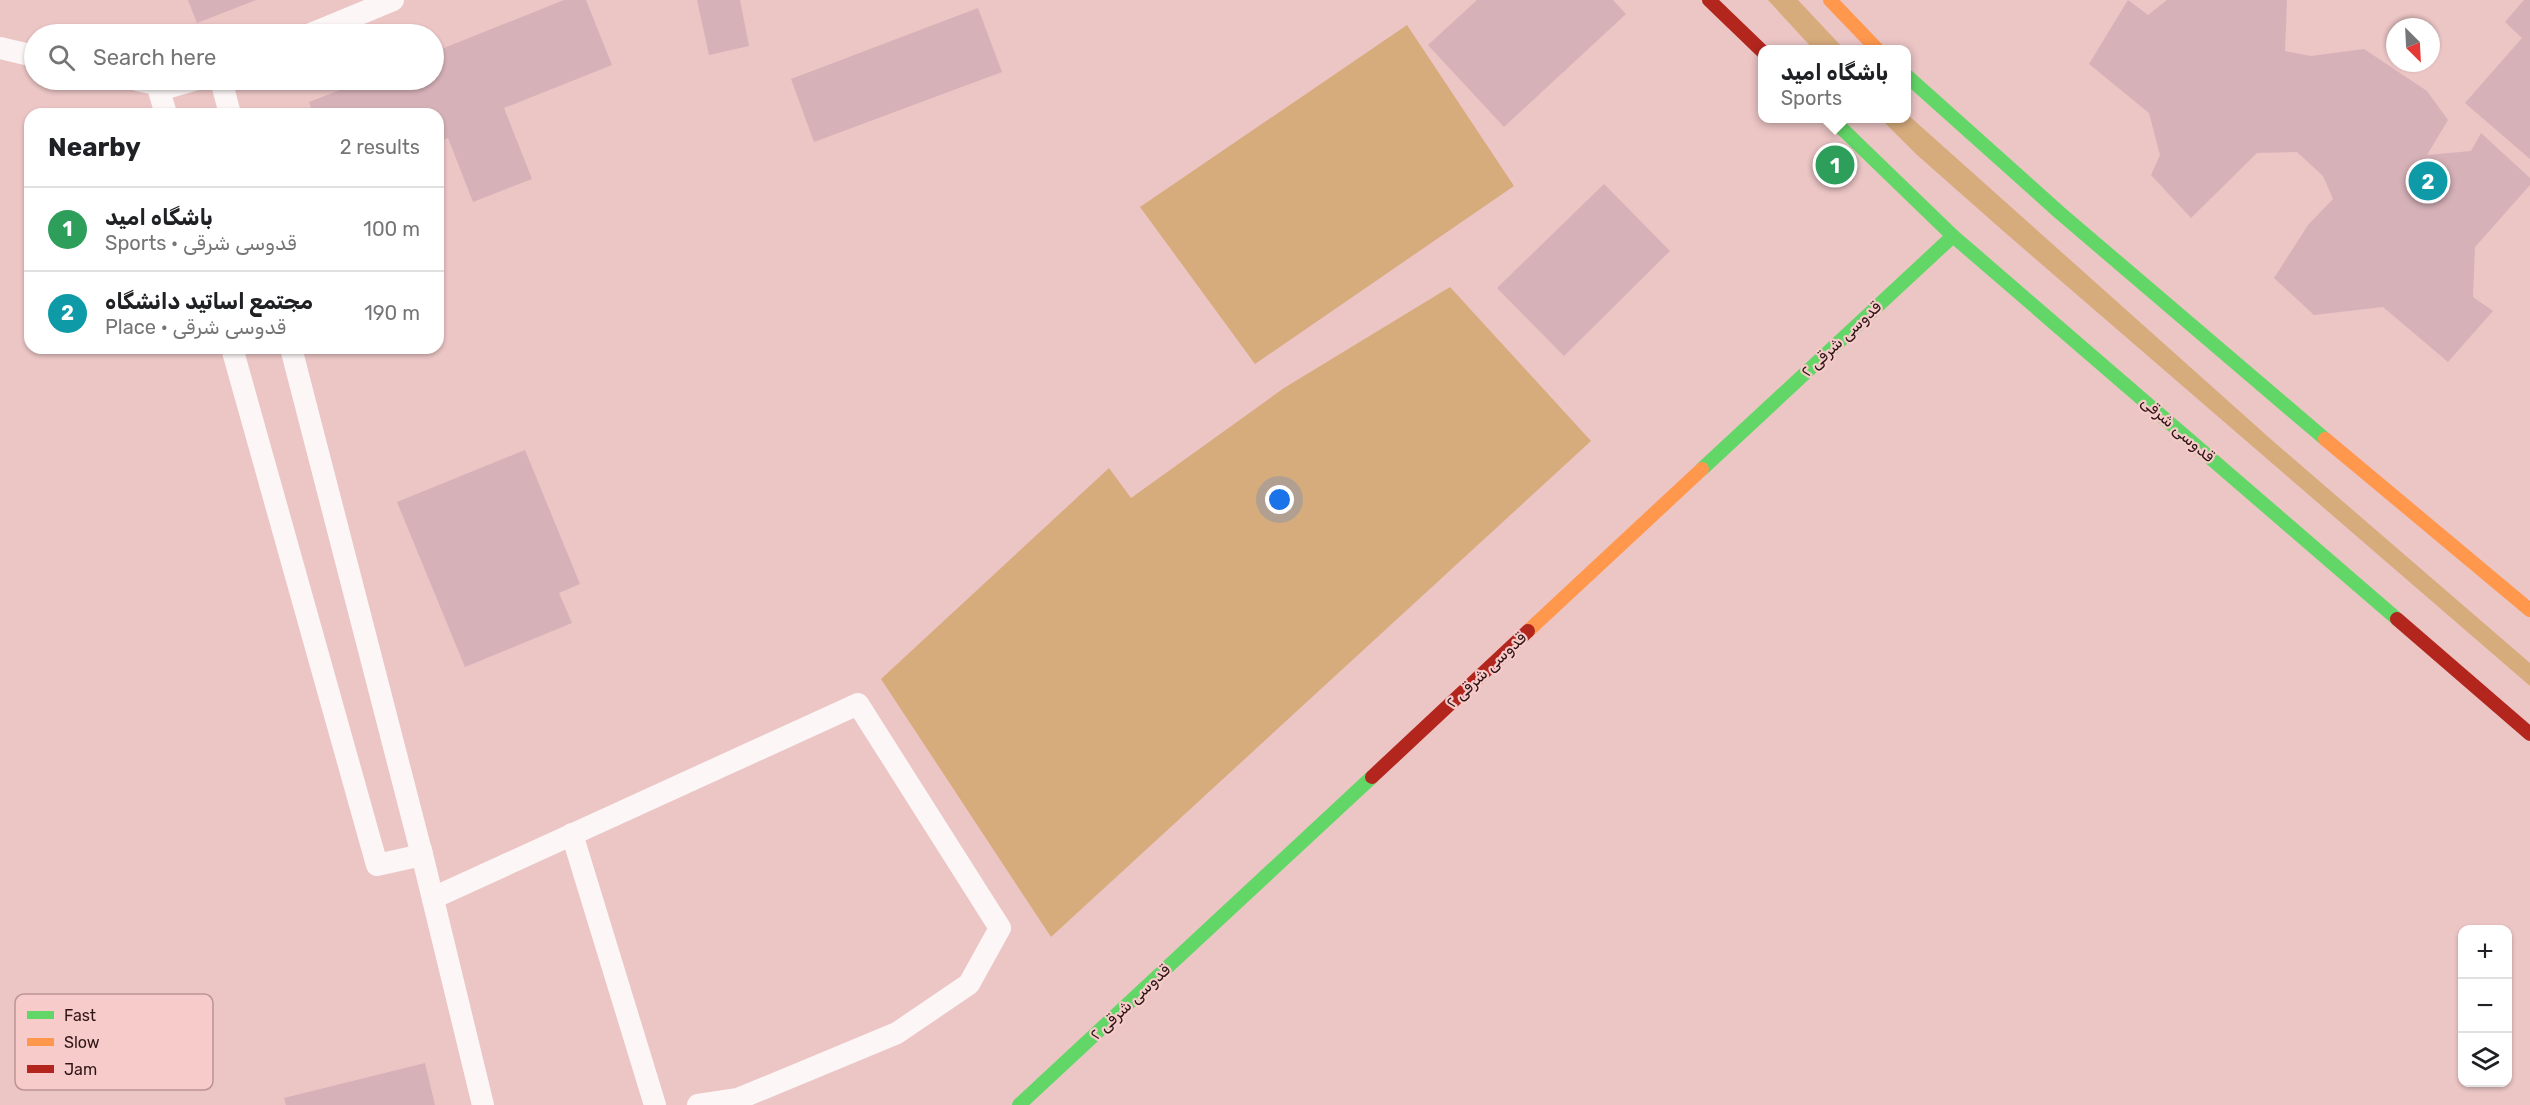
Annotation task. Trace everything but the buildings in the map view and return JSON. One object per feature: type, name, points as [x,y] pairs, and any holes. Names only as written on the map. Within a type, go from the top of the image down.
[{"type":"main road","points":[[1709,0],[1758,47]]},
{"type":"main road","points":[[1830,0],[1873,45]]},
{"type":"main road","points":[[1911,80],[2123,267],[2530,610]]},
{"type":"main road","name":"قدوسی شرقی","points":[[1837,123],[1953,236],[2530,734]]},
{"type":"main road","name":"قدوسی شرقی ۲","points":[[1019,1105],[1953,236]]},
{"type":"lane","points":[[335,24],[393,0]]},
{"type":"lane","points":[[0,48],[24,54]]},
{"type":"lane","points":[[152,90],[162,108]]},
{"type":"lane","points":[[224,90],[228,108]]},
{"type":"lane","points":[[234,354],[377,865],[422,855],[421,850]]},
{"type":"lane","points":[[293,354],[421,850],[483,1105]]},
{"type":"lane","points":[[433,898],[858,704],[1000,928],[969,984],[897,1033],[738,1099],[698,1105]]},
{"type":"lane","points":[[572,834],[655,1105]]},
{"type":"shaded area","points":[[1768,0],[1798,0],[1840,45],[1809,45]]},
{"type":"shaded area","points":[[1407,25],[1514,186],[1255,364],[1140,207]]},
{"type":"shaded area","points":[[1911,118],[2274,442],[2530,663],[2530,686],[2002,230],[1916,154],[1885,123],[1911,123]]},
{"type":"shaded area","points":[[1450,287],[1591,441],[1051,937],[881,679],[1109,468],[1131,498],[1284,388]]},
{"type":"traffic: fast","points":[[1911,80],[2060,213],[2325,439]]},
{"type":"traffic: fast","points":[[1836,123],[1953,236],[2397,619]]},
{"type":"traffic: fast","points":[[1702,469],[1953,236]]},
{"type":"traffic: fast","points":[[1019,1105],[1372,777]]},
{"type":"traffic: slow","points":[[1830,0],[1873,45]]},
{"type":"traffic: slow","points":[[2325,439],[2530,610]]},
{"type":"traffic: slow","points":[[1528,631],[1702,469]]},
{"type":"traffic: jam","points":[[1709,0],[1758,47]]},
{"type":"traffic: jam","points":[[2397,619],[2530,734]]},
{"type":"traffic: jam","points":[[1372,777],[1528,631]]},
{"type":"place","name":"باشگاه امید","points":[[1835,165]]},
{"type":"place","name":"مجتمع اساتید دانشگاه","points":[[2428,181]]}]
